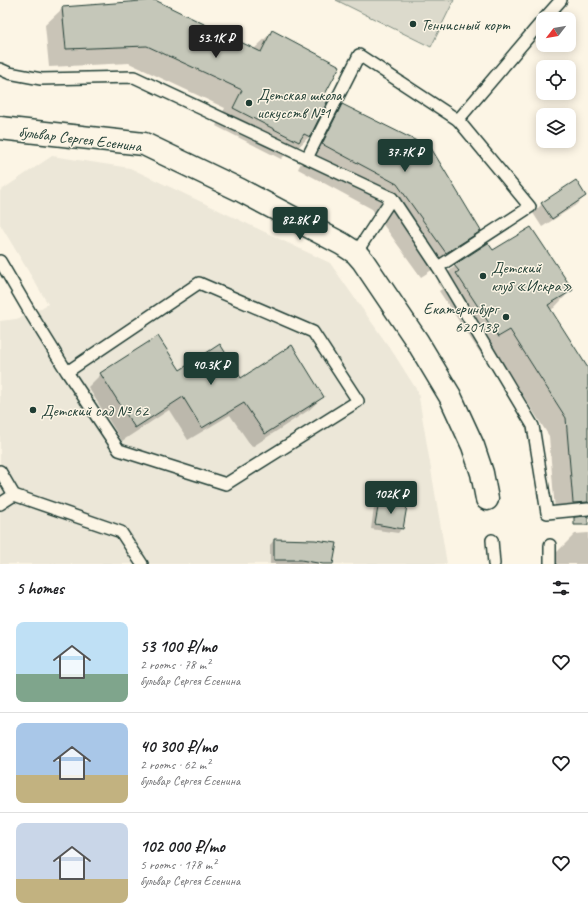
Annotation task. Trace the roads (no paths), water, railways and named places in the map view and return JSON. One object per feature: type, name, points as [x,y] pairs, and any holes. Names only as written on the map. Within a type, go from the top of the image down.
[{"type":"street","name":"бульвар Сергея Есенина","points":[[0,128],[144,144],[240,190],[342,244],[356,253],[417,341],[450,396],[474,446],[482,473],[487,499]]},
{"type":"lane","points":[[551,12],[561,0]]},
{"type":"lane","points":[[458,120],[536,29]]},
{"type":"lane","points":[[307,158],[359,55],[458,120],[530,207],[438,267]]},
{"type":"lane","points":[[0,69],[9,73],[41,79],[134,77],[392,198],[438,267],[533,426],[547,513],[588,509]]},
{"type":"lane","points":[[356,253],[392,198]]},
{"type":"lane","points":[[0,261],[67,372],[119,450],[226,484],[358,401],[314,332],[199,283],[67,372]]},
{"type":"lane","points":[[0,471],[14,494],[121,532],[142,564]]},
{"type":"lane","points":[[0,504],[14,494]]},
{"type":"lane","points":[[492,540],[494,564]]},
{"type":"lane","points":[[550,545],[550,564]]},
{"type":"place","name":"Теннисный корт","points":[[413,24]]},
{"type":"place","name":"Детская школа искусств №1","points":[[249,103]]},
{"type":"place","name":"Детский клуб «Искра»","points":[[483,276]]},
{"type":"place","name":"Екатеринбург 620138","points":[[506,317]]},
{"type":"place","name":"Детский сад № 62","points":[[33,410]]}]
